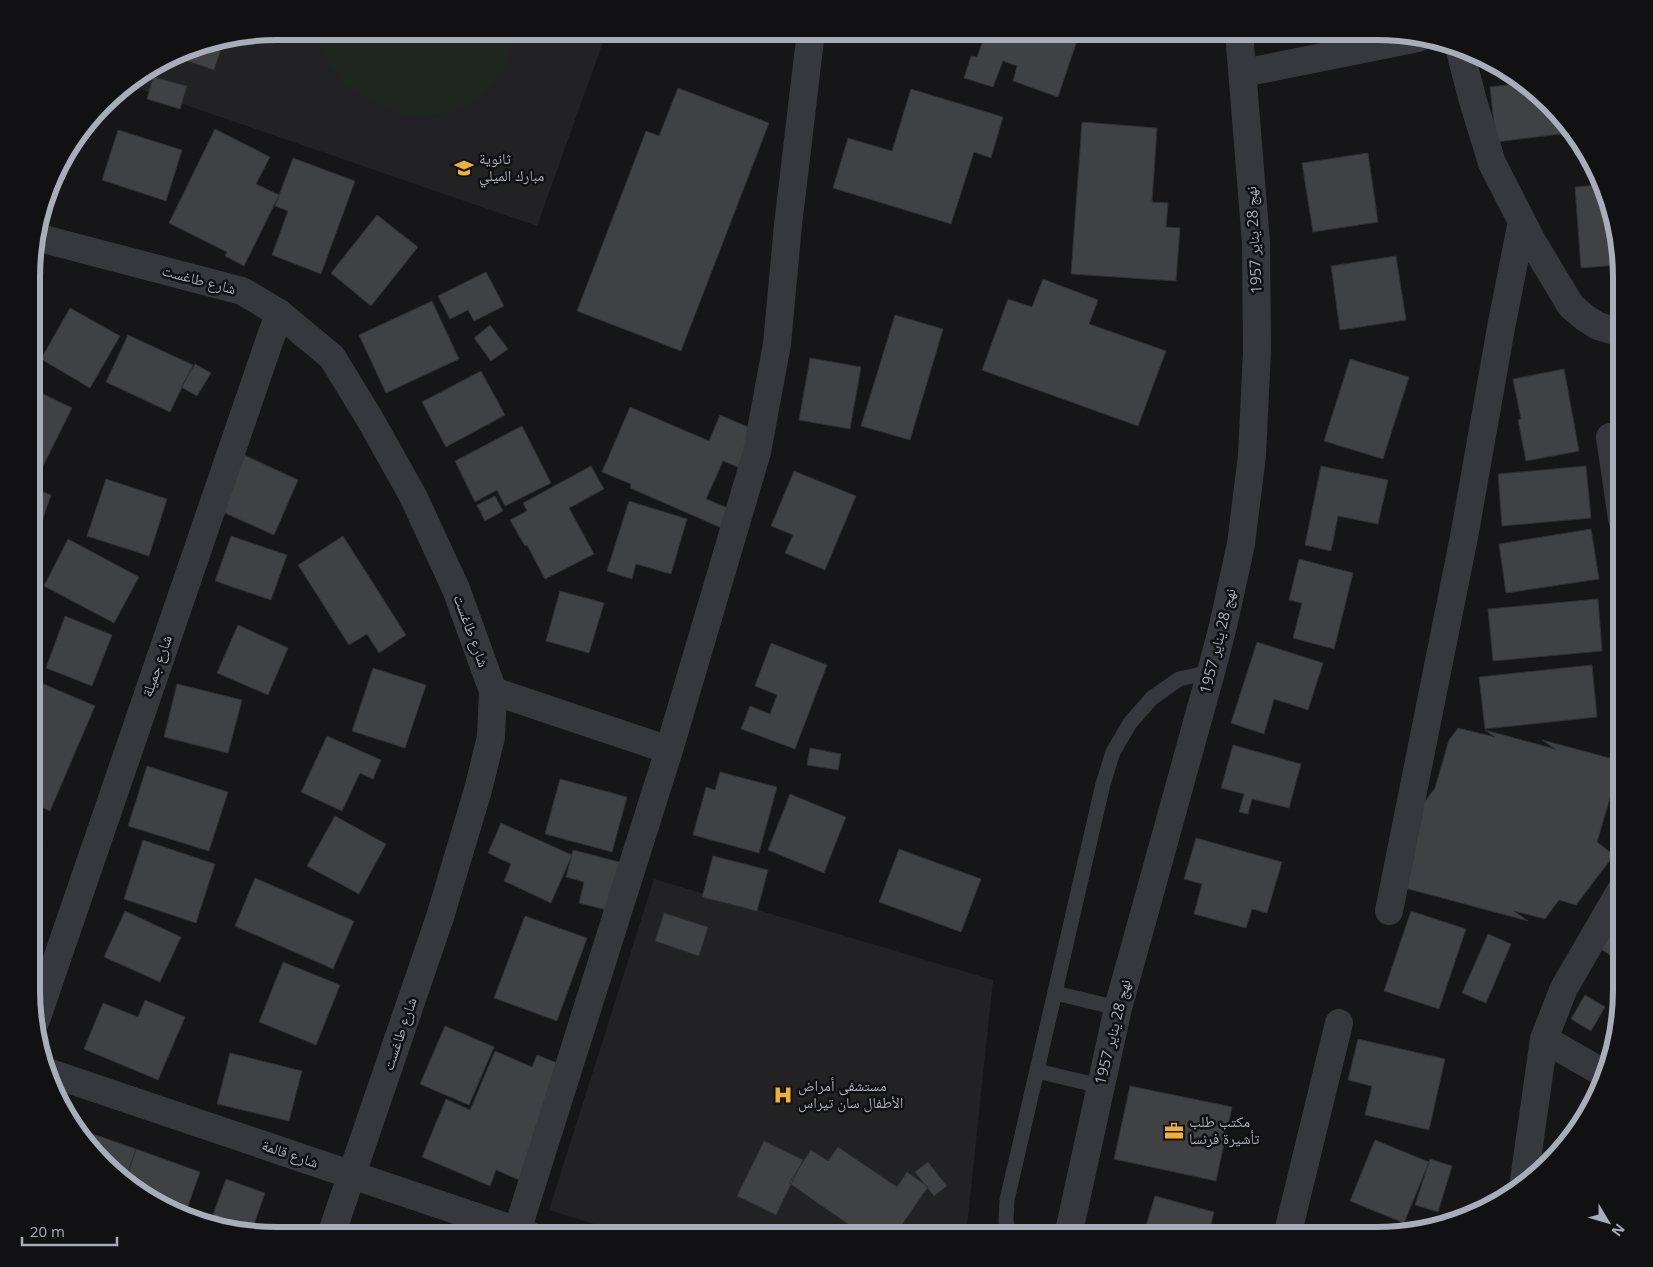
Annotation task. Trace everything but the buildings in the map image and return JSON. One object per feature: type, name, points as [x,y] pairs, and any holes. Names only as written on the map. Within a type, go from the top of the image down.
[{"type":"street","points":[[525,1227],[757,452],[777,344],[788,225],[810,40]]},
{"type":"street","name":"نهج 28 يناير 1957","points":[[1070,1227],[1118,1008],[1211,672],[1223,626],[1240,544],[1252,455],[1257,351],[1256,243],[1240,40]]},
{"type":"street","points":[[1243,73],[1400,42]]},
{"type":"street","points":[[1461,56],[1492,164],[1522,221],[1571,306],[1598,326],[1613,330]]},
{"type":"street","points":[[1389,911],[1464,537],[1499,337],[1522,221]]},
{"type":"street","name":"شارع طاغست","points":[[43,239],[242,291],[279,312],[332,357],[413,496],[456,589],[493,691],[491,737],[462,844],[440,917],[334,1227]]},
{"type":"street","name":"شارع جميلة","points":[[41,1005],[279,312]]},
{"type":"street","points":[[1610,437],[1613,458]]},
{"type":"street","points":[[493,691],[669,750]]},
{"type":"street","points":[[1525,1174],[1544,1039],[1564,988],[1613,904]]},
{"type":"street","points":[[1289,1227],[1340,1023]]},
{"type":"street","points":[[1544,1039],[1598,1070]]},
{"type":"street","name":"شارع قالمة","points":[[56,1075],[505,1227]]},
{"type":"lane","points":[[1007,1227],[1007,1200],[1103,784],[1113,752],[1130,723],[1152,698],[1179,679],[1211,672]]},
{"type":"lane","points":[[1055,993],[1118,1008]]},
{"type":"lane","points":[[1037,1071],[1100,1086]]},
{"type":"shaded area","name":"ثانوية مبارك الميلي","points":[[277,40],[604,40],[537,226],[135,87],[172,64],[216,48],[246,42]]},
{"type":"shaded area","points":[[319,40],[514,40],[504,70],[480,97],[446,114],[410,117],[373,102],[345,85],[325,58]]},
{"type":"shaded area","name":"مستشفى أمراض الأطفال سان تيراس","points":[[654,879],[993,980],[967,1227],[603,1227],[549,1210]]},
{"type":"place","name":"ثانوية مبارك الميلي","points":[[464,168]]},
{"type":"place","name":"مستشفى أمراض الأطفال سان تيراس","points":[[783,1095]]},
{"type":"place","name":"مكتب طلب تأشيرة فرنسا","points":[[1174,1131]]}]
